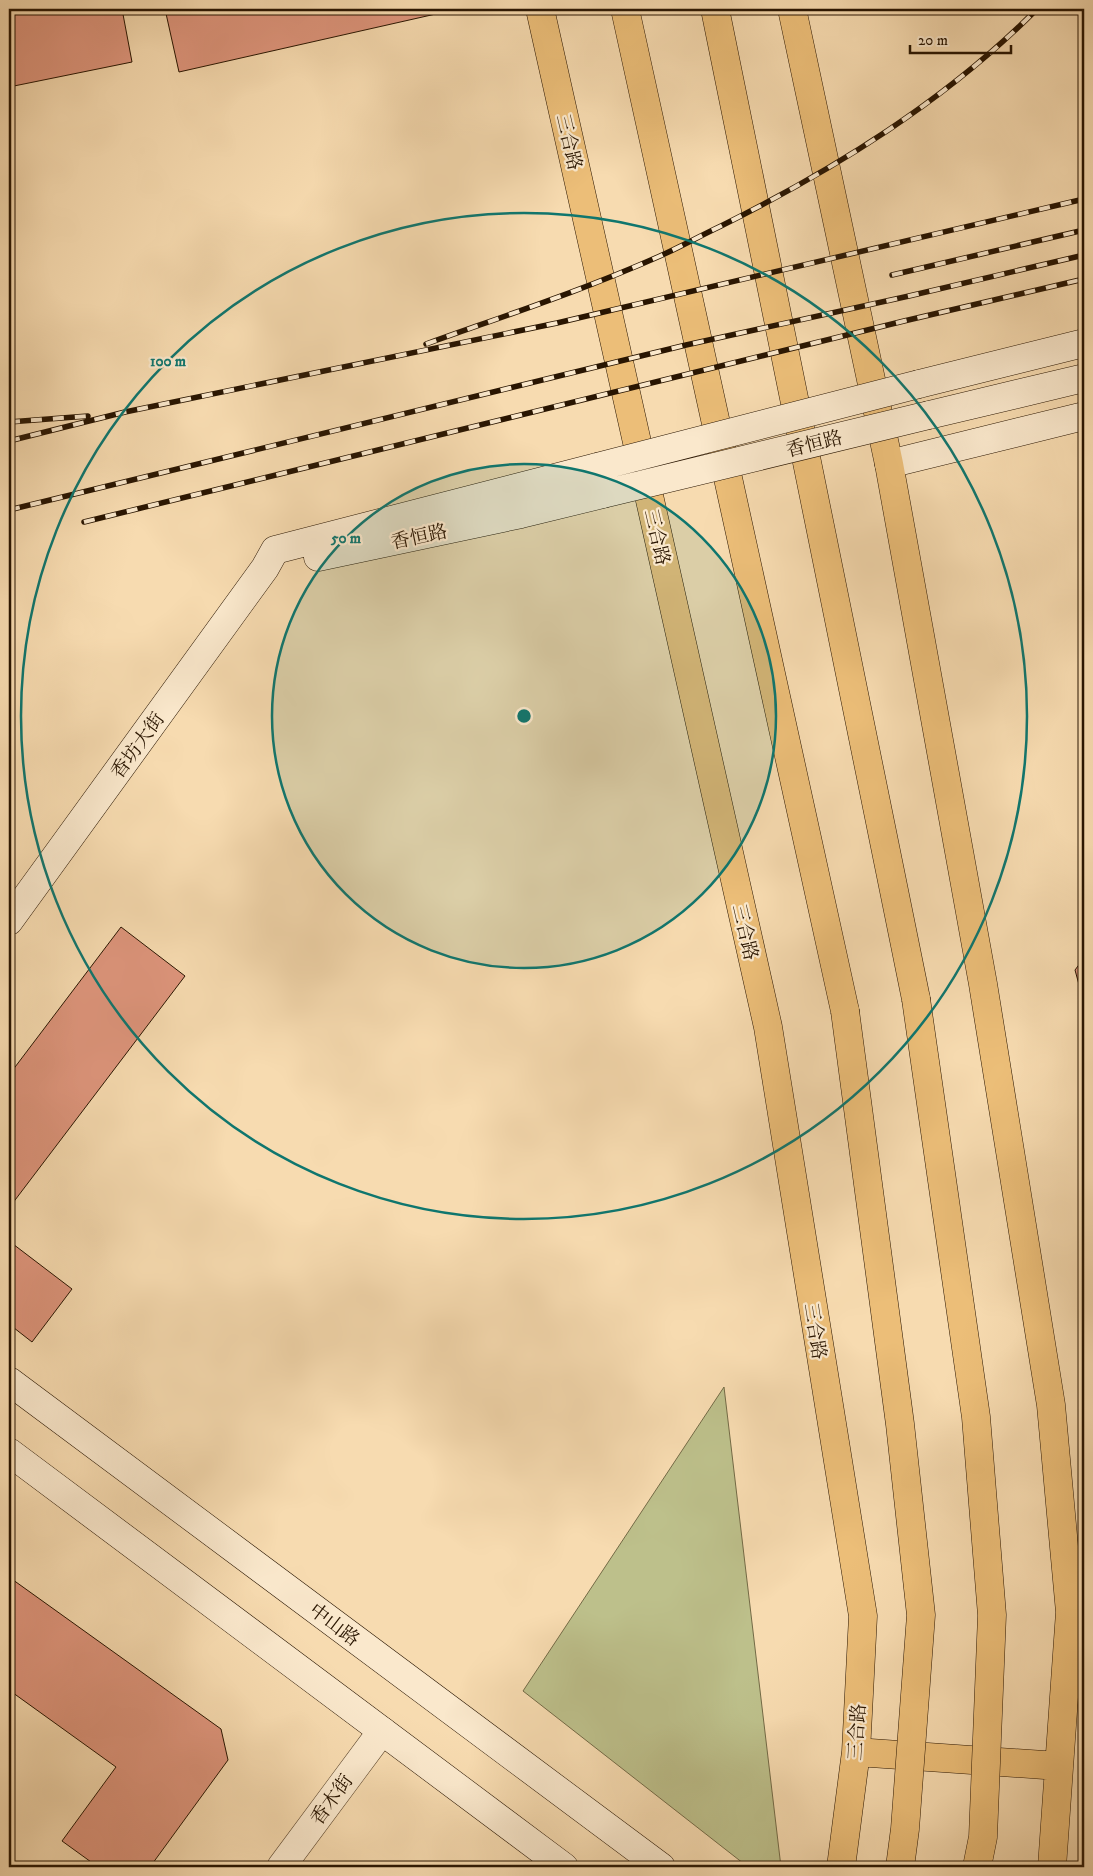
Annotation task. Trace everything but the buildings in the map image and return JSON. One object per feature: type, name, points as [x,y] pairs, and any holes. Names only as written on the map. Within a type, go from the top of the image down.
[{"type":"highway","name":"三合路","points":[[540,9],[768,1027],[863,1616],[856,1752],[841,1867]]},
{"type":"highway","points":[[625,9],[845,1011],[900,1424],[921,1615],[905,1829],[900,1867]]},
{"type":"highway","points":[[715,9],[916,999],[976,1417],[992,1615],[982,1837],[978,1867]]},
{"type":"highway","points":[[792,9],[889,464],[983,984],[1051,1405],[1070,1612],[1052,1867]]},
{"type":"highway","points":[[856,1752],[1059,1766]]},
{"type":"main road","name":"香恒路","points":[[265,568],[275,550],[1084,343]]},
{"type":"main road","name":"香恒路","points":[[265,568],[521,514],[1084,378]]},
{"type":"main road","points":[[889,464],[1084,416]]},
{"type":"main road","name":"香坊大街","points":[[9,921],[265,568]]},
{"type":"main road","name":"中山路","points":[[9,1381],[661,1867]]},
{"type":"main road","points":[[9,1452],[564,1867]]},
{"type":"main road","name":"香木街","points":[[281,1867],[382,1731]]},
{"type":"green space","points":[[724,1387],[781,1867],[748,1867],[523,1691]]},
{"type":"railway","points":[[426,344],[544,302],[631,268],[675,249],[806,181],[928,103],[1002,42],[1037,9]]},
{"type":"railway","points":[[9,441],[125,412],[557,323],[1084,199]]},
{"type":"railway","points":[[892,275],[1084,230]]},
{"type":"railway","points":[[9,510],[686,345],[1084,255]]},
{"type":"railway","points":[[84,522],[904,321],[1084,279]]},
{"type":"railway","points":[[9,422],[88,416]]}]
